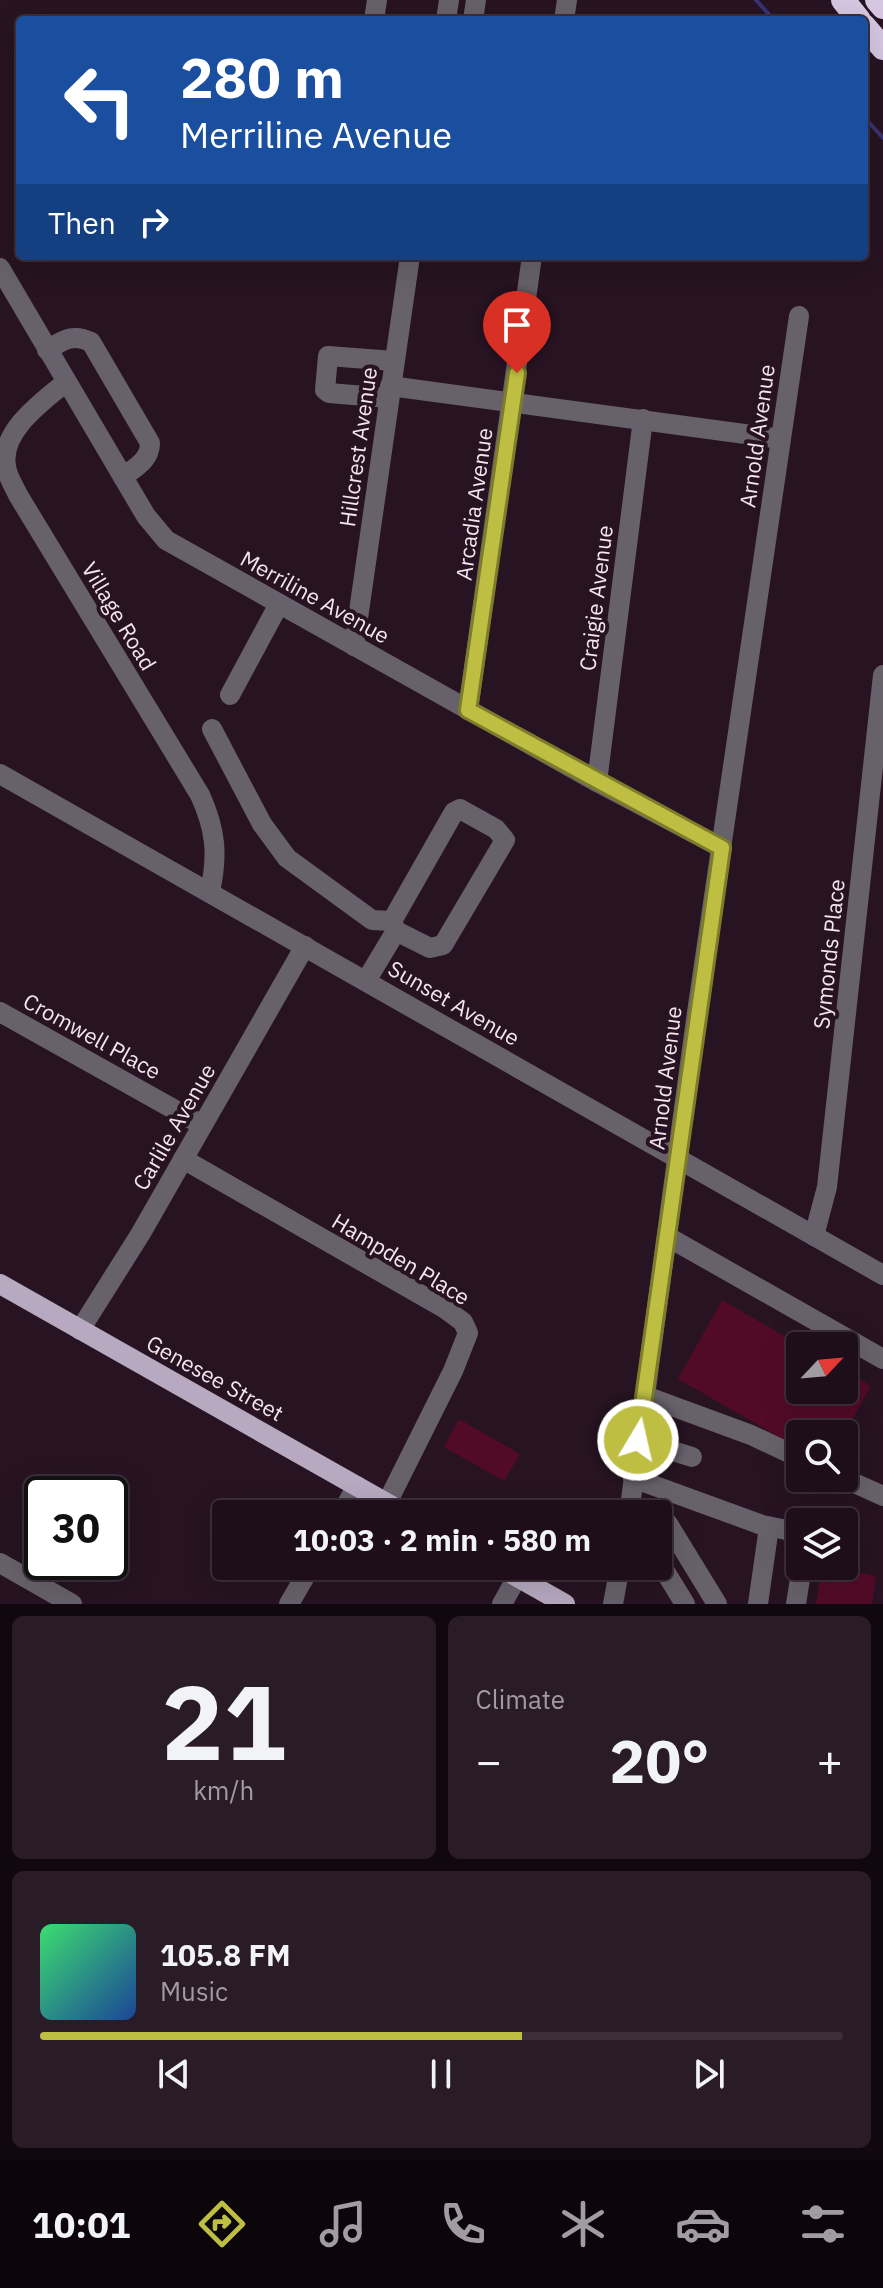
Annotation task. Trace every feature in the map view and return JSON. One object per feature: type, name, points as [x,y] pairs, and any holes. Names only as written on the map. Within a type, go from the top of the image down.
[{"type":"highway","points":[[843,0],[856,16]]},
{"type":"highway","points":[[877,0],[883,7]]},
{"type":"highway","points":[[868,31],[883,48]]},
{"type":"main road","name":"Genesee Street","points":[[0,1284],[382,1500]]},
{"type":"main road","points":[[522,1580],[565,1604]]},
{"type":"street","name":"Hillcrest Avenue","points":[[354,646],[409,260]]},
{"type":"street","name":"Arcadia Avenue","points":[[468,710],[531,260]]},
{"type":"street","name":"Merriline Avenue","points":[[0,268],[146,516],[166,540],[597,782],[722,848]]},
{"type":"street","name":"Arnold Avenue","points":[[631,1496],[799,316]]},
{"type":"street","points":[[47,350],[69,337],[81,337],[91,342],[150,443],[150,452],[144,461],[123,477]]},
{"type":"street","points":[[394,361],[328,356],[325,390],[329,393],[390,392],[513,402],[781,439]]},
{"type":"street","name":"Village Road","points":[[66,382],[17,429],[7,446],[6,469],[18,495],[200,795],[215,837],[215,866],[210,892]]},
{"type":"street","name":"Craigie Avenue","points":[[597,782],[643,419]]},
{"type":"street","points":[[230,695],[279,604]]},
{"type":"street","name":"Symonds Place","points":[[814,1236],[827,1187],[879,762],[883,675]]},
{"type":"street","points":[[212,729],[262,824],[287,858],[372,920],[394,926],[430,948],[443,945],[505,840],[496,829],[460,809],[454,812],[394,926],[366,981]]},
{"type":"street","name":"Sunset Avenue","points":[[0,774],[883,1275]]},
{"type":"street","name":"Carlile Avenue","points":[[80,1330],[183,1159],[305,946]]},
{"type":"street","name":"Cromwell Place","points":[[0,1012],[202,1125]]},
{"type":"street","name":"Hampden Place","points":[[183,1159],[444,1308],[463,1322],[468,1333],[453,1371],[388,1500]]},
{"type":"street","points":[[668,1237],[883,1359]]},
{"type":"street","points":[[645,1396],[751,1435],[786,1451]]},
{"type":"street","points":[[638,1440],[692,1457]]},
{"type":"street","points":[[858,1485],[883,1496]]},
{"type":"street","points":[[349,1500],[357,1486]]},
{"type":"street","points":[[631,1496],[786,1530]]},
{"type":"street","points":[[758,1604],[769,1527]]},
{"type":"street","points":[[672,1531],[717,1604]]},
{"type":"street","points":[[0,1563],[72,1604]]},
{"type":"street","points":[[289,1604],[303,1580]]},
{"type":"street","points":[[502,1604],[515,1580]]},
{"type":"street","points":[[613,1604],[617,1580]]},
{"type":"street","points":[[670,1580],[685,1604]]},
{"type":"street","points":[[796,1604],[800,1580]]},
{"type":"building","points":[[722,1300],[786,1337],[786,1404],[858,1404],[858,1378],[871,1386],[852,1420],[786,1420],[786,1441],[678,1379]]},
{"type":"building","points":[[459,1419],[520,1454],[504,1481],[444,1447]]},
{"type":"building","points":[[858,1573],[876,1576],[872,1604],[816,1604],[820,1580],[858,1580]]},
{"type":"waterway","points":[[756,0],[770,16]]},
{"type":"waterway","points":[[868,121],[883,138]]},
{"type":"route","points":[[517,373],[468,710],[722,848],[697,1012],[659,1310],[638,1440]]}]
